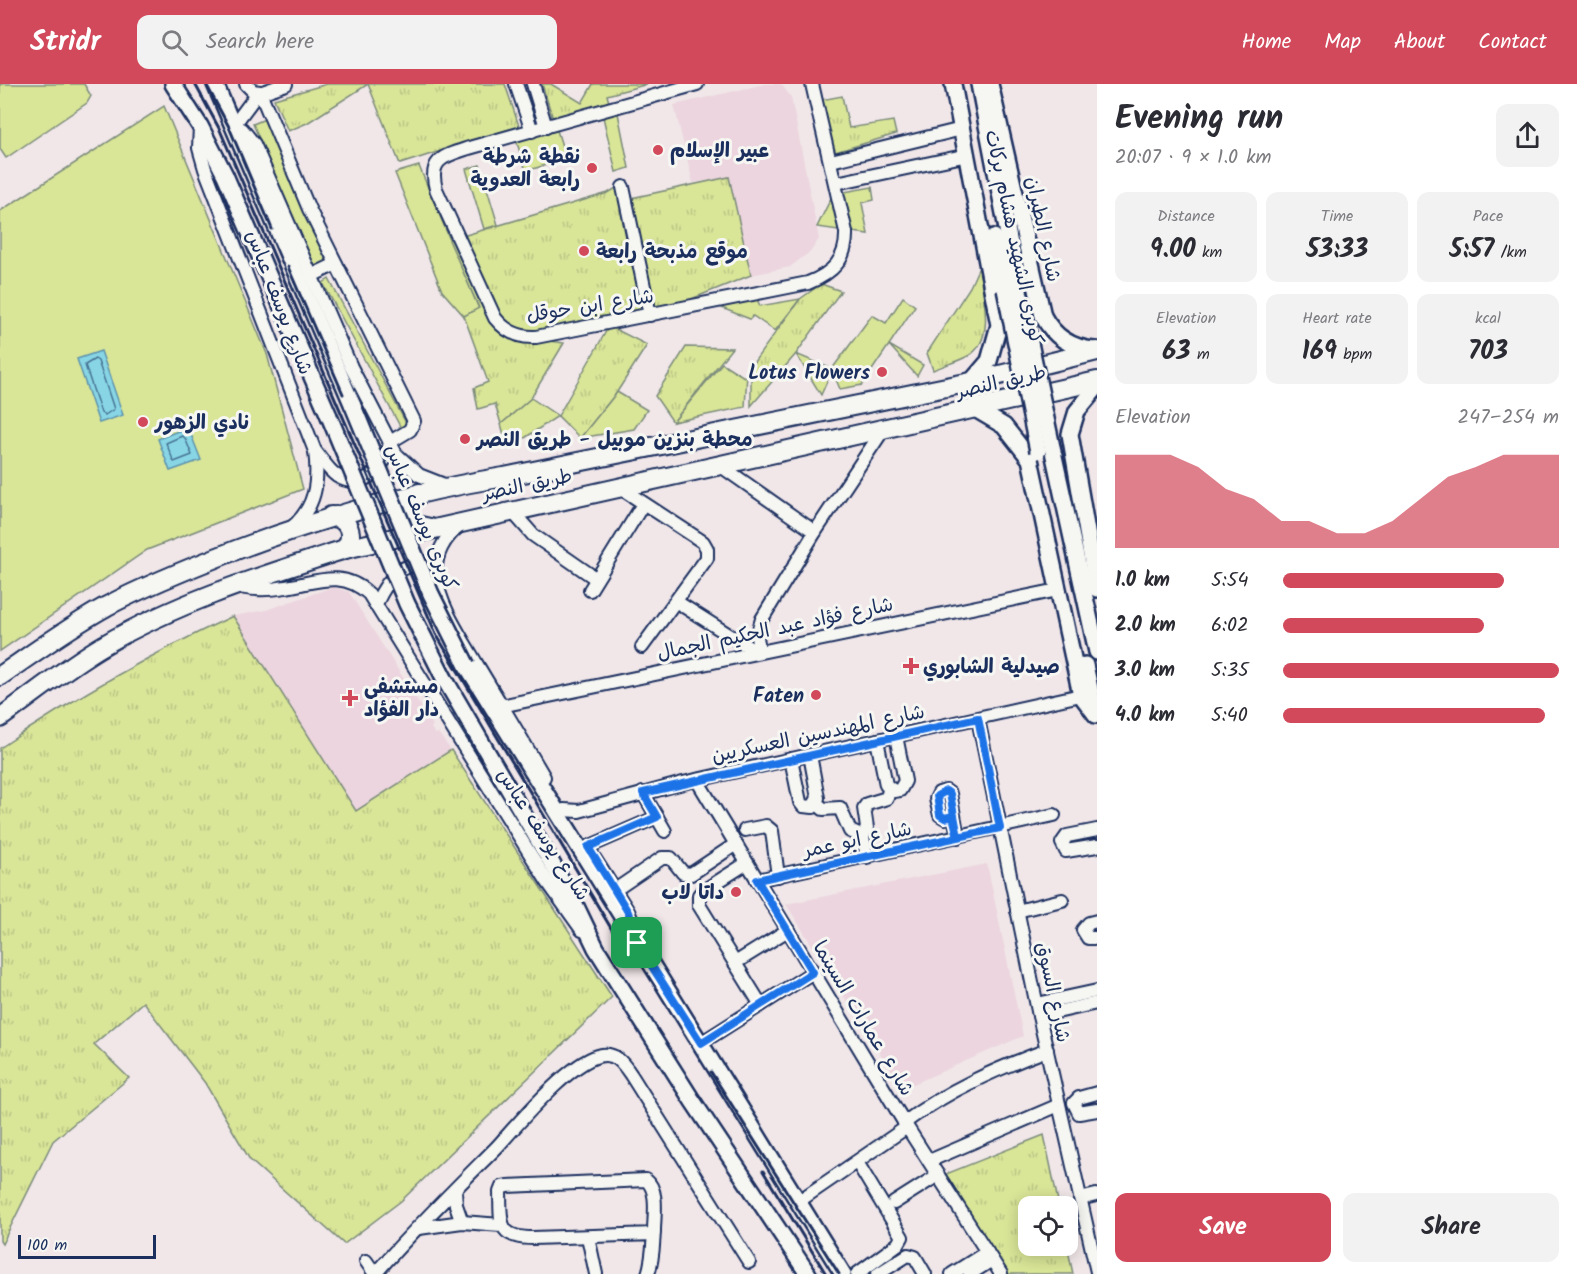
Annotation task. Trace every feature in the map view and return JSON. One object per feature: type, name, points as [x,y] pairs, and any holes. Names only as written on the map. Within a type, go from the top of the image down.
[{"type":"highway","name":"طريق النصر","points":[[0,676],[60,634],[132,593],[182,571],[331,516],[448,486],[504,477],[971,382],[1097,351]]},
{"type":"highway","points":[[1067,358],[1063,369],[1066,379],[1091,385]]},
{"type":"highway","points":[[995,375],[1003,379],[1007,386],[1005,399],[999,404]]},
{"type":"highway","name":"طريق النصر","points":[[0,718],[105,645],[161,615],[232,585],[345,549],[511,510],[1091,385]]},
{"type":"highway","points":[[419,493],[410,504],[409,513],[416,525],[430,528]]},
{"type":"highway","points":[[331,516],[344,520],[349,528],[351,537],[345,549]]},
{"type":"main road","name":"شارع يوسف عباس","points":[[173,84],[200,126]]},
{"type":"main road","name":"كوبرى يوسف عباس","points":[[215,84],[353,406],[427,586],[467,666],[637,943]]},
{"type":"main road","points":[[952,84],[968,155],[999,325],[989,361],[971,382]]},
{"type":"main road","name":"كوبرى الشهيد هشام بركات","points":[[962,84],[1012,287]]},
{"type":"main road","name":"كوبرى الشهيد هشام بركات","points":[[979,84],[1040,452],[1096,718]]},
{"type":"main road","name":"شارع الطيران","points":[[990,84],[1043,316],[1051,330],[1063,340],[1078,347],[1097,351]]},
{"type":"main road","points":[[200,126],[225,175],[400,588],[444,678],[572,898],[596,948]]},
{"type":"main road","points":[[999,325],[1006,334],[1022,338],[1037,331],[1043,316]]},
{"type":"main road","points":[[1091,385],[1077,411],[1072,426],[1071,440],[1097,589]]},
{"type":"main road","points":[[977,410],[1040,452]]},
{"type":"main road","points":[[1071,440],[1058,429],[1041,430],[1030,442],[1040,452],[1058,590],[1081,695],[1096,718]]},
{"type":"main road","name":"كوبرى الشهيد هشام بركات","points":[[1040,452],[1097,652]]},
{"type":"main road","name":"شارع يوسف عباس","points":[[637,943],[843,1274]]},
{"type":"main road","name":"شارع يوسف عباس","points":[[596,948],[692,1101],[808,1274]]},
{"type":"street","points":[[246,84],[253,91],[260,92],[286,84]]},
{"type":"street","points":[[516,84],[532,131]]},
{"type":"street","points":[[533,84],[546,127]]},
{"type":"street","name":"شارع ابن حوقل","points":[[697,84],[450,154],[436,164],[434,170],[436,189],[495,318],[503,328],[525,338],[808,283],[820,278],[840,262],[844,253],[846,232],[812,84]]},
{"type":"street","points":[[234,125],[260,92]]},
{"type":"street","points":[[260,92],[299,187],[414,421],[410,430],[390,442],[382,466],[372,475],[360,480],[340,478],[315,451]]},
{"type":"street","name":"شارع يوسف عباس","points":[[234,125],[249,136],[254,144],[351,367],[396,454],[413,470],[433,482],[448,486]]},
{"type":"street","name":"شارع يوسف عباس","points":[[200,126],[200,148],[205,170],[315,451],[318,473],[313,499],[304,515],[284,532]]},
{"type":"street","points":[[831,161],[962,129]]},
{"type":"street","points":[[836,183],[968,155]]},
{"type":"street","points":[[623,188],[650,315]]},
{"type":"street","points":[[311,276],[336,264]]},
{"type":"street","points":[[677,602],[757,652],[758,627],[815,532],[883,430]]},
{"type":"street","points":[[721,466],[815,532]]},
{"type":"street","points":[[619,487],[703,542],[708,549],[707,558],[642,647]]},
{"type":"street","points":[[590,590],[595,578],[643,504]]},
{"type":"street","points":[[511,510],[533,535],[595,578]]},
{"type":"street","points":[[376,604],[389,578],[401,569],[422,564],[436,568],[440,550],[449,536],[462,524],[478,518]]},
{"type":"street","name":"شارع يوسف عباس","points":[[436,568],[437,584],[450,615],[501,706],[615,890],[631,919],[637,943]]},
{"type":"street","name":"شارع يوسف عباس","points":[[232,585],[276,589],[321,579],[341,578],[361,586],[376,604],[547,881],[596,948]]},
{"type":"street","name":"شارع فؤاد عبد الحكيم الجمال","points":[[501,706],[1058,590]]},
{"type":"street","name":"شارع المهندسين العسكريين","points":[[564,810],[579,812],[697,780],[1081,695]]},
{"type":"street","name":"شارع السوق","points":[[978,718],[1059,1108],[1097,1272]]},
{"type":"street","points":[[889,790],[900,790],[905,781],[896,736]]},
{"type":"street","points":[[867,857],[863,837],[867,828],[864,808],[867,804],[887,798],[889,790],[877,741]]},
{"type":"street","points":[[810,755],[817,803],[823,809],[840,808],[850,831],[863,837]]},
{"type":"street","points":[[791,759],[800,802],[808,808],[817,803]]},
{"type":"street","name":"شارع عمارات السينما","points":[[697,780],[906,1125],[1001,1274]]},
{"type":"street","points":[[643,793],[665,831]]},
{"type":"street","name":"شارع ابو عمر","points":[[757,880],[1054,815]]},
{"type":"street","points":[[953,816],[958,837]]},
{"type":"street","points":[[588,847],[657,817]]},
{"type":"street","points":[[745,830],[766,826],[772,831],[778,876]]},
{"type":"street","points":[[1097,830],[1068,836],[1062,843],[1063,848],[1071,852],[1097,846]]},
{"type":"street","points":[[615,890],[662,858],[671,858],[683,873],[691,874],[736,844]]},
{"type":"street","points":[[747,862],[703,891],[699,900],[761,1005]]},
{"type":"street","points":[[1017,911],[1062,900]]},
{"type":"street","points":[[1097,921],[1089,922],[1083,930],[1088,938],[1097,938]]},
{"type":"street","points":[[735,963],[788,930]]},
{"type":"street","points":[[701,1043],[813,972]]},
{"type":"street","points":[[1038,1010],[1097,991]]},
{"type":"street","points":[[1038,1010],[1097,1003]]},
{"type":"street","points":[[799,1202],[857,1162],[906,1125],[933,1101],[963,1085],[1047,1050]]},
{"type":"street","points":[[366,1261],[375,1274],[567,1076],[596,1057],[613,1056],[631,1075],[749,1263]]},
{"type":"street","points":[[1074,1107],[1075,1100],[1097,1093]]},
{"type":"street","points":[[929,1161],[1059,1108],[1074,1107],[1082,1114],[1097,1110]]},
{"type":"street","points":[[857,1162],[902,1237],[898,1244],[857,1274]]},
{"type":"street","points":[[894,1203],[938,1175]]},
{"type":"street","points":[[648,1274],[654,1234],[652,1186],[639,1179],[502,1187],[501,1225],[507,1233],[522,1238],[654,1234]]},
{"type":"street","points":[[455,1190],[456,1205],[462,1222]]},
{"type":"street","points":[[1080,1199],[1097,1194]]},
{"type":"street","points":[[418,1228],[462,1222],[501,1225]]},
{"type":"street","points":[[588,1237],[596,1274]]},
{"type":"street","points":[[878,1274],[908,1255],[915,1257],[925,1274]]},
{"type":"street","points":[[952,1274],[989,1256]]},
{"type":"street","points":[[970,1274],[989,1256]]},
{"type":"shaded area","points":[[765,84],[781,84],[791,97],[819,239],[811,251],[790,267],[751,275],[729,177],[693,183],[674,105]]},
{"type":"shaded area","name":"مستشفى دار الفؤاد","points":[[333,587],[349,592],[433,725],[431,728],[435,734],[438,733],[451,750],[356,811],[233,616],[266,610]]},
{"type":"shaded area","points":[[987,864],[1023,1036],[902,1089],[786,904]]},
{"type":"green space","points":[[0,84],[84,84],[91,96],[87,103],[6,158],[0,149]]},
{"type":"green space","points":[[327,84],[368,84],[307,123],[288,131],[274,99]]},
{"type":"green space","points":[[368,84],[505,84],[519,126],[400,164]]},
{"type":"green space","points":[[542,84],[551,84],[582,103],[593,84],[648,84],[607,95],[610,106],[553,119]]},
{"type":"green space","points":[[842,96],[849,128],[893,121],[896,134],[832,153],[821,100]]},
{"type":"green space","name":"نادي الزهور","points":[[164,106],[267,354],[303,489],[147,550],[0,651],[0,211]]},
{"type":"green space","points":[[618,113],[629,168],[616,172],[603,117]]},
{"type":"green space","points":[[265,119],[327,262],[315,267],[253,124]]},
{"type":"green space","points":[[556,127],[566,159],[526,171],[516,140]]},
{"type":"green space","points":[[480,165],[498,225],[484,229],[466,169]]},
{"type":"green space","points":[[419,166],[479,309],[464,316],[442,291],[395,173]]},
{"type":"green space","points":[[729,177],[751,275],[649,316],[611,327],[647,345],[617,392],[580,438],[558,416],[609,326],[549,341],[564,343],[531,398],[501,424],[495,404],[478,409],[474,388],[488,382],[464,316],[479,308],[449,240],[608,193],[626,182],[631,198]]},
{"type":"green space","points":[[872,187],[874,200],[862,203],[868,234],[817,227],[833,194]]},
{"type":"green space","points":[[979,267],[985,315],[982,339],[977,349],[968,356],[933,370],[927,353],[970,287]]},
{"type":"green space","points":[[329,279],[407,425],[401,428],[323,283]]},
{"type":"green space","points":[[821,284],[841,291],[796,354],[751,406],[751,366],[800,299]]},
{"type":"green space","points":[[903,297],[915,306],[862,385],[840,389],[832,370],[821,395],[796,354],[832,369],[872,315],[886,323]]},
{"type":"green space","points":[[757,299],[760,306],[800,299],[775,331],[753,316],[750,319],[719,307]]},
{"type":"green space","points":[[889,345],[923,365],[917,376]]},
{"type":"green space","points":[[686,347],[732,348],[673,422],[655,396]]},
{"type":"green space","points":[[722,363],[744,377],[747,373],[745,407],[673,422]]},
{"type":"green space","points":[[617,392],[647,410],[634,429],[580,438]]},
{"type":"green space","points":[[531,398],[558,416],[508,449],[501,424]]},
{"type":"green space","points":[[233,616],[356,811],[451,750],[612,997],[401,1201],[344,1244],[250,1160],[205,1083],[143,1002],[94,1044],[129,1078],[53,1141],[2,1244],[0,1241],[0,748],[56,711],[114,677]]},
{"type":"green space","points":[[1044,1135],[1057,1196],[1018,1196],[1018,1256],[1069,1256],[1073,1274],[1008,1274],[946,1174]]},
{"type":"water","points":[[101,351],[123,415],[99,423],[77,359]]},
{"type":"water","points":[[188,427],[201,460],[170,471],[158,439]]},
{"type":"railway","points":[[195,84],[220,130],[436,634],[627,955]]},
{"type":"railway","points":[[206,84],[229,127],[272,229]]},
{"type":"railway","points":[[288,267],[343,394]]},
{"type":"railway","points":[[711,1072],[839,1274]]},
{"type":"railway","points":[[763,1171],[826,1274]]},
{"type":"place","name":"عبير الإسلام","points":[[658,150]]},
{"type":"place","name":"نقطة شرطة رابعة العدوية","points":[[592,168]]},
{"type":"place","name":"موقع مذبحة رابعة","points":[[584,251]]},
{"type":"place","name":"Lotus Flowers","points":[[882,372]]},
{"type":"place","name":"نادي الزهور","points":[[143,422]]},
{"type":"place","name":"محطة بنزين موبيل - طريق النصر","points":[[465,439]]},
{"type":"place","name":"صيدلية الشابوري","points":[[911,666]]},
{"type":"place","name":"Faten","points":[[816,695]]},
{"type":"place","name":"مستشفى دار الفؤاد","points":[[350,698]]},
{"type":"place","name":"داتا لاب","points":[[736,892]]},
{"type":"route","points":[[637,943],[628,912],[588,847],[657,817],[643,793],[978,718],[1000,828],[958,837],[953,816],[945,818],[940,815],[936,799],[939,793],[946,791],[950,794],[958,837],[757,880],[813,972],[701,1043],[637,943]]}]
